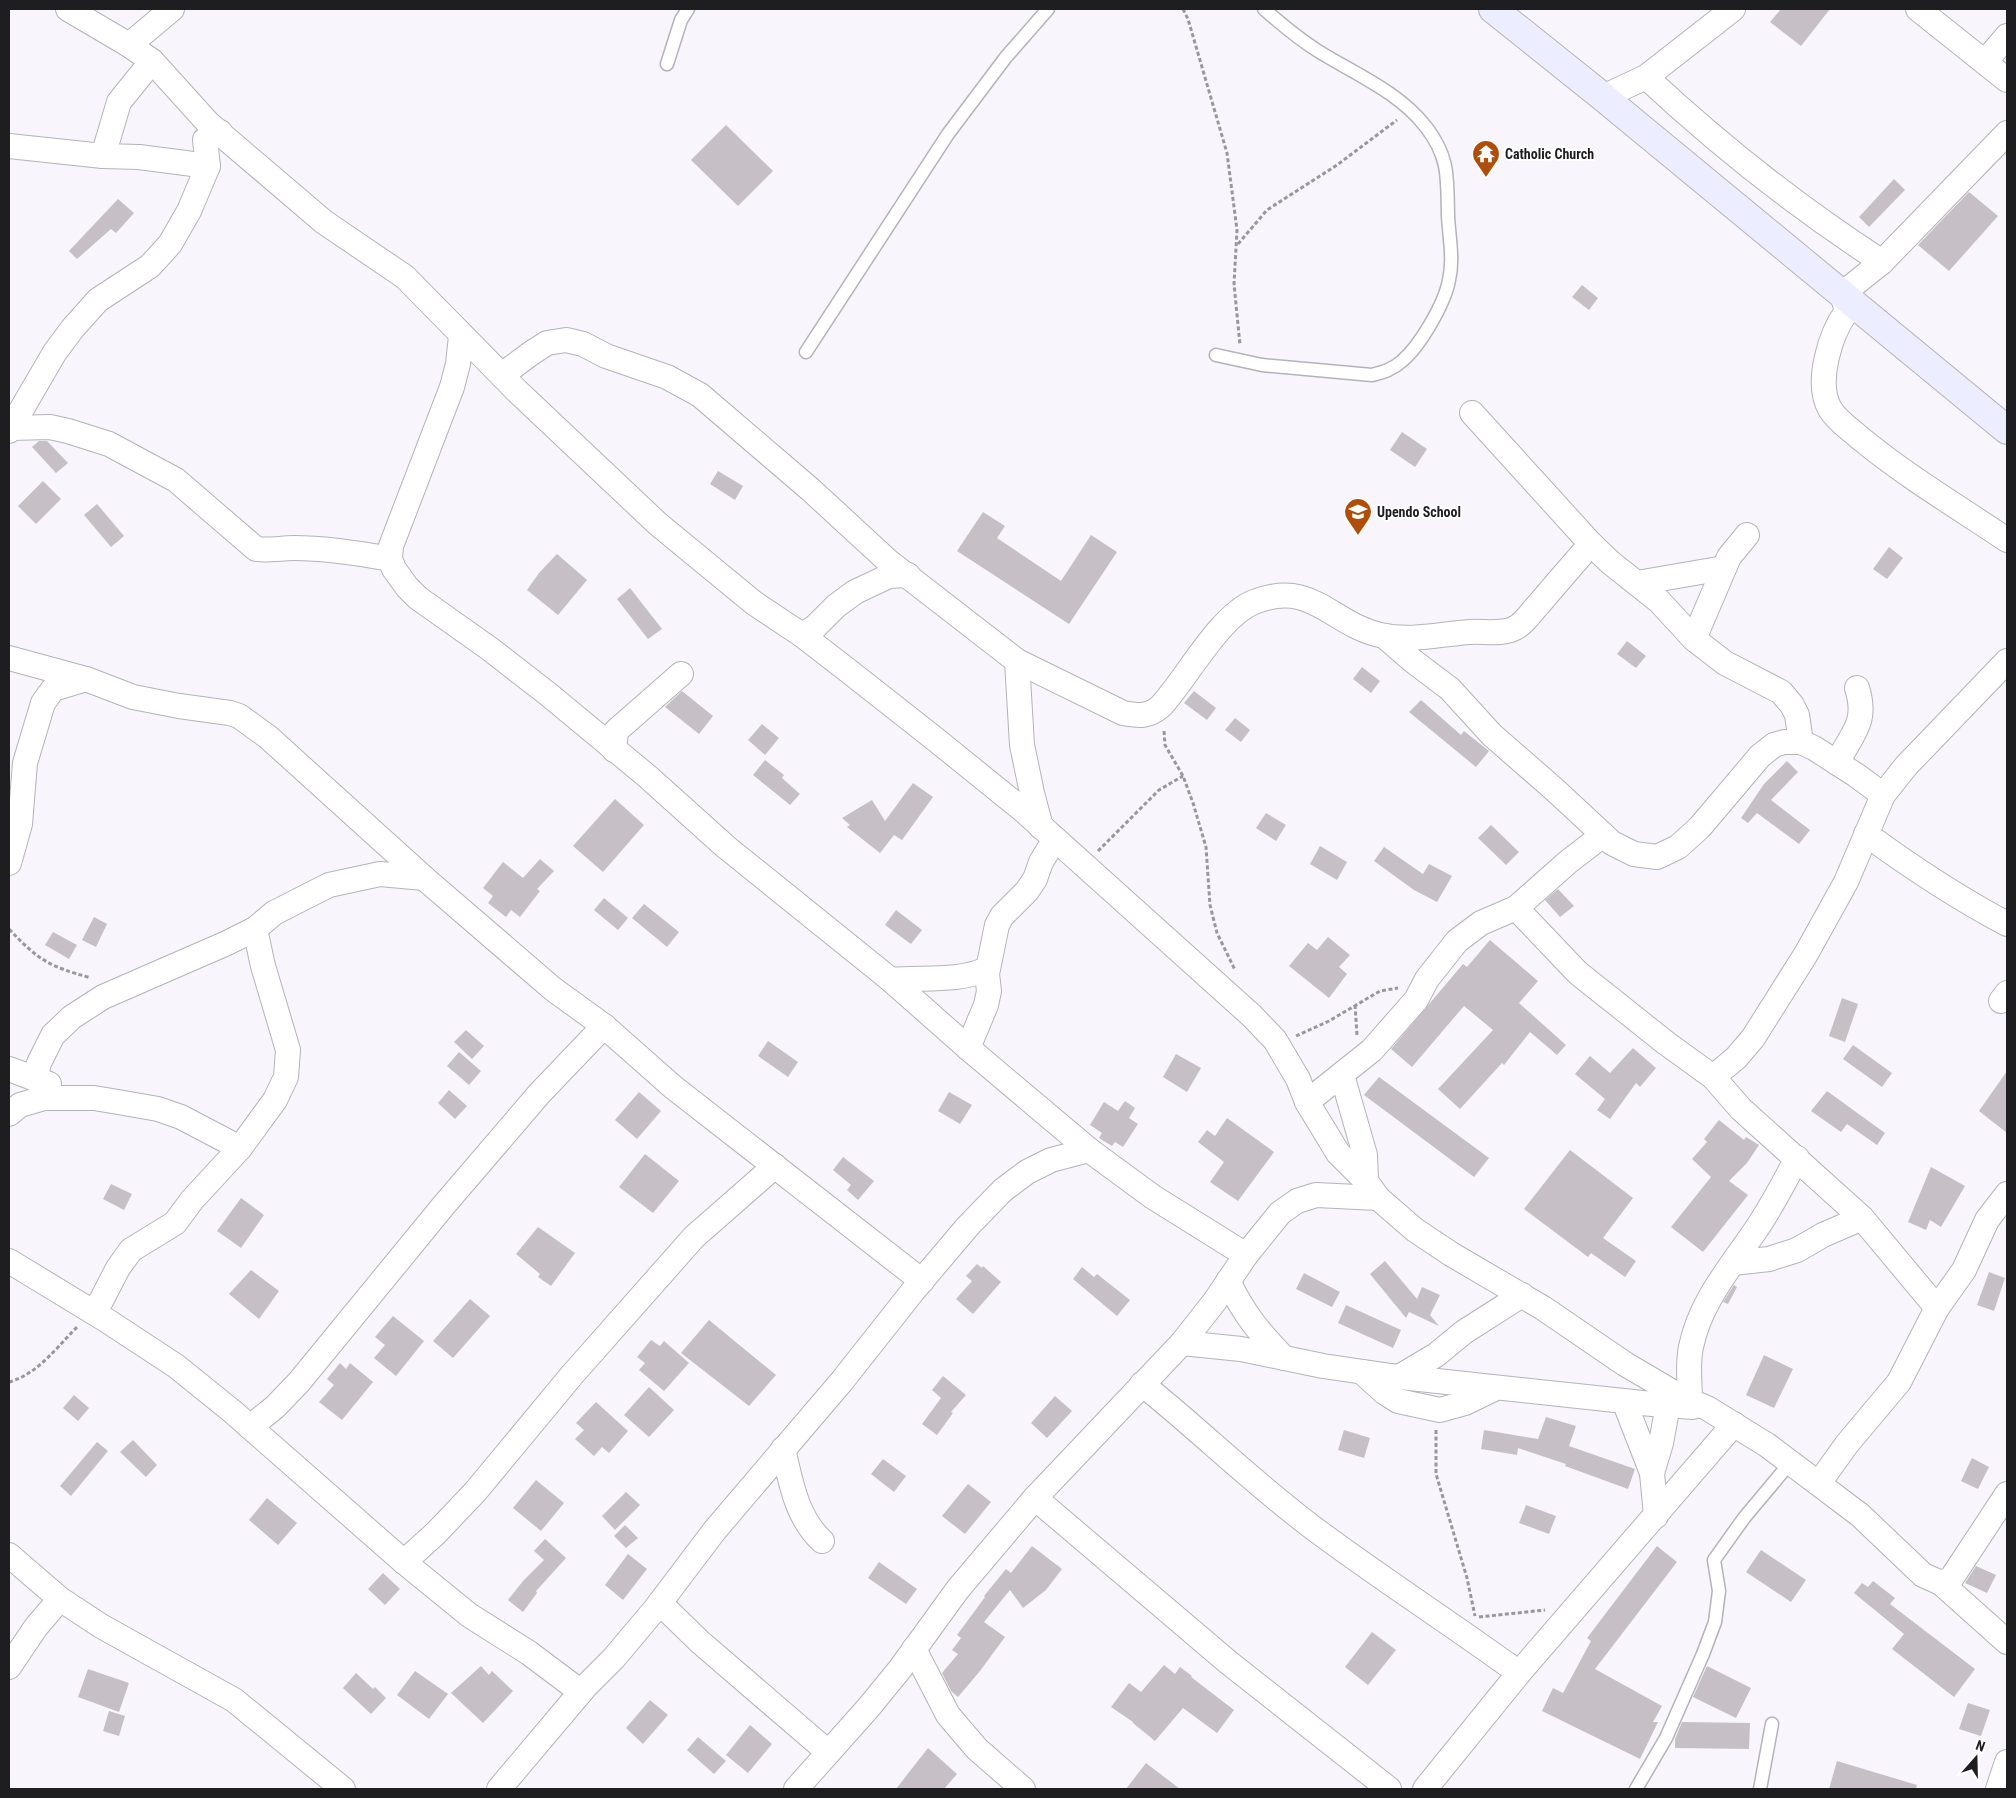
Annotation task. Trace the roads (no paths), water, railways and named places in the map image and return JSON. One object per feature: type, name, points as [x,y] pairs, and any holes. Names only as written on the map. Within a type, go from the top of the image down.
[{"type":"main road","points":[[1497,10],[2007,430]]},
{"type":"street","points":[[68,9],[129,44],[152,61],[209,124],[324,222],[405,278],[461,336],[619,489],[658,524],[754,603],[802,635],[935,739],[1048,833],[1252,1016],[1275,1040],[1298,1079],[1307,1102],[1338,1153],[1372,1190],[1415,1230],[1450,1254],[1543,1308],[1688,1404],[1734,1424],[1860,1515],[1923,1575],[1941,1583],[2007,1642]]},
{"type":"street","points":[[129,44],[172,9]]},
{"type":"street","points":[[1603,97],[1646,77],[1733,9]]},
{"type":"street","points":[[1918,9],[2007,80]]},
{"type":"street","points":[[1985,62],[2007,36]]},
{"type":"street","points":[[103,156],[119,102],[152,61]]},
{"type":"street","points":[[1646,77],[1684,112],[1788,198],[1882,262]]},
{"type":"street","points":[[10,430],[55,352],[73,328],[98,300],[150,266],[170,244],[189,211],[208,166],[205,140],[220,132]]},
{"type":"street","points":[[2007,133],[1882,262],[1842,294],[1847,311],[1836,328],[1828,354],[1824,377],[1825,394],[1829,408],[1837,418],[1889,461],[2007,540]]},
{"type":"street","points":[[9,146],[103,156],[139,157],[208,166]]},
{"type":"street","points":[[461,336],[457,369],[452,387],[394,537],[390,559],[394,569],[407,587],[418,598],[541,688],[647,776],[726,848],[891,980],[1089,1150],[1153,1197],[1246,1255]]},
{"type":"street","points":[[502,375],[547,343],[566,340],[583,344],[606,356],[667,377],[700,395],[812,490],[888,561],[1017,661],[1124,713],[1138,716],[1154,713],[1169,698],[1206,648],[1232,618],[1254,602],[1285,596],[1301,596],[1352,624],[1384,636],[1403,638],[1435,637],[1514,629],[1532,612],[1591,544]]},
{"type":"street","points":[[1472,413],[1591,544],[1611,563],[1659,600],[1694,639],[1725,662],[1781,692],[1792,705],[1801,742]]},
{"type":"street","points":[[10,430],[50,427],[68,430],[109,444],[176,480],[256,549],[266,551],[292,548],[330,550],[390,559]]},
{"type":"street","points":[[1694,639],[1729,557],[1747,535]]},
{"type":"street","points":[[1637,583],[1724,568]]},
{"type":"street","points":[[802,635],[815,627],[836,606],[855,592],[889,576],[908,575]]},
{"type":"street","points":[[1384,636],[1413,661],[1450,688],[1492,735],[1612,843],[1634,854],[1657,857],[1678,847],[1700,828],[1760,756],[1774,744],[1792,741],[1801,742],[1814,748],[1883,795]]},
{"type":"street","points":[[9,658],[86,679],[133,697],[239,716],[268,737],[424,878],[554,989],[604,1026],[673,1086],[922,1281]]},
{"type":"street","points":[[968,1048],[986,1005],[989,991],[987,969],[997,925],[1002,916],[1027,891],[1035,879],[1048,833],[1028,780],[1022,745],[1017,661]]},
{"type":"street","points":[[1713,1077],[1736,1058],[1753,1038],[1828,916],[1846,882],[1883,795],[1906,766],[2007,661]]},
{"type":"street","points":[[614,750],[616,731],[681,674]]},
{"type":"street","points":[[9,863],[20,824],[25,763],[43,703],[53,689],[86,679]]},
{"type":"street","points":[[1837,763],[1861,718],[1862,708],[1857,688]]},
{"type":"street","points":[[1866,834],[1898,858],[2007,924]]},
{"type":"street","points":[[1307,1102],[1342,1076],[1372,1050],[1416,1000],[1427,979],[1457,941],[1481,923],[1516,908],[1568,862],[1603,835]]},
{"type":"street","points":[[35,1079],[46,1047],[53,1035],[72,1017],[103,997],[227,943],[255,928],[274,913],[329,885],[380,874],[424,878]]},
{"type":"street","points":[[1516,908],[1578,973],[1666,1043],[1713,1077],[1740,1109],[1862,1218],[1938,1308]]},
{"type":"street","points":[[92,1311],[101,1301],[118,1268],[131,1250],[175,1223],[192,1200],[240,1148],[275,1100],[286,1077],[289,1062],[288,1050],[263,966],[255,928]]},
{"type":"street","points":[[891,980],[959,977],[976,974],[987,969]]},
{"type":"street","points":[[250,1427],[275,1407],[299,1382],[538,1094],[604,1026]]},
{"type":"street","points":[[9,1069],[94,1098],[158,1109],[181,1116],[240,1148]]},
{"type":"street","points":[[1342,1076],[1366,1156],[1372,1190]]},
{"type":"street","points":[[9,1114],[20,1106],[44,1098],[94,1098]]},
{"type":"street","points":[[499,1789],[660,1603],[715,1530],[842,1381],[968,1226],[1003,1190],[1027,1172],[1051,1160],[1089,1150]]},
{"type":"street","points":[[1652,1473],[1661,1442],[1688,1404],[1690,1348],[1704,1306],[1780,1192],[1797,1158]]},
{"type":"street","points":[[404,1562],[436,1533],[474,1492],[572,1375],[694,1237],[775,1166]]},
{"type":"street","points":[[796,1789],[869,1707],[900,1669],[958,1590],[1035,1498],[1182,1344],[1246,1255],[1280,1213],[1297,1201],[1316,1195],[1372,1190]]},
{"type":"street","points":[[1818,1483],[1898,1382],[1938,1308],[1964,1270],[1988,1220],[2007,1194]]},
{"type":"street","points":[[1733,1263],[1769,1259],[1797,1250],[1822,1235],[1862,1218]]},
{"type":"street","points":[[9,1261],[92,1311],[176,1366],[250,1427],[404,1562],[469,1614],[529,1653],[581,1692]]},
{"type":"street","points":[[1228,1281],[1241,1308],[1257,1330],[1284,1358]]},
{"type":"street","points":[[1399,1377],[1436,1355],[1464,1332],[1522,1295]]},
{"type":"street","points":[[1182,1344],[1241,1350],[1399,1377],[1624,1401],[1688,1404]]},
{"type":"street","points":[[1362,1372],[1384,1392],[1398,1401],[1440,1410],[1465,1403],[1496,1388]]},
{"type":"street","points":[[1142,1384],[1172,1407],[1211,1444],[1319,1532],[1452,1624],[1518,1673]]},
{"type":"street","points":[[1624,1401],[1652,1473],[1656,1516]]},
{"type":"street","points":[[1425,1789],[1518,1673],[1734,1424]]},
{"type":"street","points":[[783,1449],[792,1490],[802,1516],[811,1531],[822,1541]]},
{"type":"street","points":[[1941,1583],[1951,1579],[2007,1494]]},
{"type":"street","points":[[1035,1498],[1228,1662],[1389,1789]]},
{"type":"street","points":[[9,1555],[60,1599],[101,1626],[234,1700],[343,1789]]},
{"type":"street","points":[[9,1667],[36,1627],[60,1599]]},
{"type":"street","points":[[660,1603],[700,1642],[828,1752]]},
{"type":"street","points":[[914,1649],[948,1715],[977,1749],[1023,1789]]},
{"type":"street","points":[[1998,1789],[2007,1762]]},
{"type":"lane","points":[[667,64],[681,20],[688,9]]},
{"type":"lane","points":[[806,352],[948,134],[1006,58],[1048,9]]},
{"type":"lane","points":[[1216,355],[1262,365],[1372,375],[1388,371],[1404,360],[1416,345],[1442,304],[1450,280],[1452,260],[1447,171],[1440,148],[1425,126],[1402,102],[1316,50],[1264,9]]},
{"type":"lane","points":[[1636,1789],[1666,1738],[1704,1654],[1715,1622],[1718,1591],[1714,1560],[1744,1518],[1790,1464]]},
{"type":"lane","points":[[1760,1789],[1772,1724]]},
{"type":"place","name":"Catholic Church","points":[[1486,178]]},
{"type":"place","name":"Upendo School","points":[[1358,536]]}]
